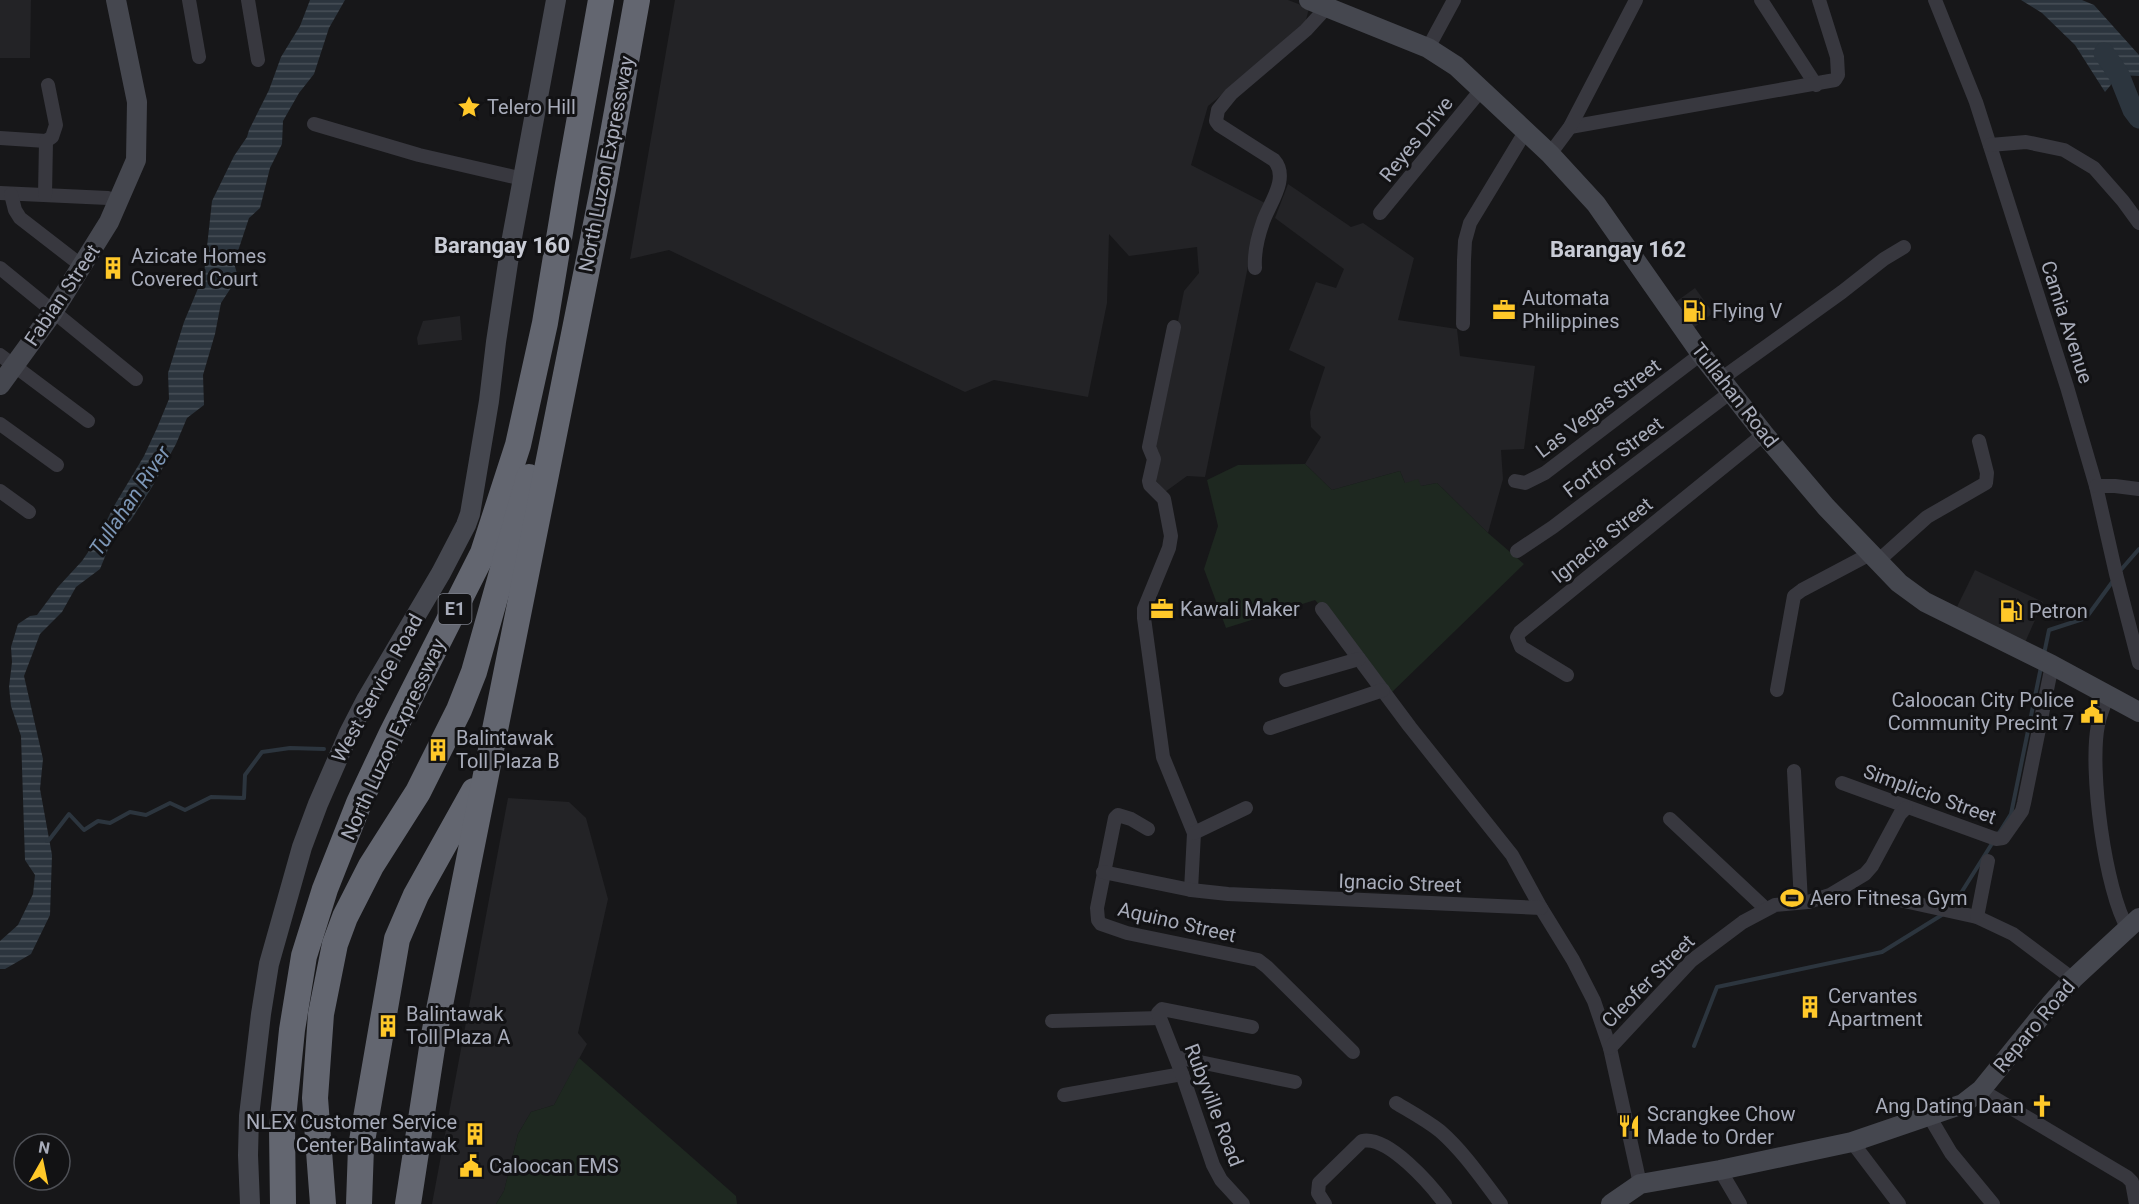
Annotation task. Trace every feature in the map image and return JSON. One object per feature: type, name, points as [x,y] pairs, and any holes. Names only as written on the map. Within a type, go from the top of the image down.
[{"type":"highway","name":"North Luzon Expressway","points":[[283,1204],[282,1128],[292,1030],[304,956],[325,889],[359,803],[483,553],[515,456],[545,323],[601,0]]},
{"type":"highway","name":"North Luzon Expressway","points":[[408,1204],[429,1058],[603,189],[637,0]]},
{"type":"highway","name":"North Luzon Expressway","points":[[323,1204],[315,1098],[321,1014],[334,944],[371,866],[418,792],[440,750],[474,672],[536,452],[574,328]]},
{"type":"highway","name":"North Luzon Expressway","points":[[359,1204],[361,1147],[398,939],[416,895],[486,768]]},
{"type":"main road","name":"Fabian Street","points":[[0,385],[7,361],[52,312],[82,266],[119,202],[136,160],[137,102],[116,0]]},
{"type":"main road","name":"West Service Road","points":[[250,1204],[249,1116],[261,1014],[269,964],[302,847],[318,804],[366,700],[441,573],[470,514],[523,179],[556,0]]},
{"type":"main road","name":"Tullahan Road","points":[[1318,3],[1428,48],[1455,66],[1550,154],[1596,204],[1701,354],[1764,434],[1826,507],[1899,583],[1925,602],[2052,665],[2139,712]]},
{"type":"main road","name":"Reparo Road","points":[[1611,1204],[1640,1184],[1852,1143],[1963,1104],[1981,1090],[2049,1005],[2134,923]]},
{"type":"street","points":[[189,0],[199,57]]},
{"type":"street","points":[[248,0],[258,60]]},
{"type":"street","points":[[1428,48],[1454,0]]},
{"type":"street","points":[[1550,154],[1570,127],[1636,0]]},
{"type":"street","points":[[1761,0],[1816,85]]},
{"type":"street","points":[[1570,127],[1835,80],[1839,68],[1819,0]]},
{"type":"street","name":"Camia Avenue","points":[[1935,0],[1976,102],[2067,387],[2096,486],[2139,663]]},
{"type":"street","points":[[1255,268],[1263,222],[1279,186],[1278,165],[1219,124],[1216,115],[1231,94],[1306,30],[1318,3]]},
{"type":"street","points":[[0,138],[46,141],[52,137],[56,125],[48,85]]},
{"type":"street","name":"Reyes Drive","points":[[1380,213],[1481,90]]},
{"type":"street","points":[[314,124],[418,155],[523,179]]},
{"type":"street","points":[[1462,324],[1465,240],[1470,223],[1525,132]]},
{"type":"street","points":[[45,195],[46,141]]},
{"type":"street","points":[[1990,145],[2026,142],[2064,150],[2094,168],[2139,223]]},
{"type":"street","points":[[5,194],[108,198],[119,202]]},
{"type":"street","points":[[5,194],[20,218],[82,266]]},
{"type":"street","name":"Fortfor Street","points":[[1517,551],[1553,527],[1842,292],[1884,259],[1904,247]]},
{"type":"street","points":[[0,268],[136,379]]},
{"type":"street","points":[[1174,327],[1149,447],[1154,459],[1149,481],[1164,500],[1171,536],[1143,614],[1163,757],[1194,833],[1191,890]]},
{"type":"street","name":"Las Vegas Street","points":[[1515,481],[1525,483],[1545,473],[1701,354]]},
{"type":"street","points":[[7,361],[88,421]]},
{"type":"street","points":[[0,424],[57,465]]},
{"type":"street","name":"Ignacia Street","points":[[1567,675],[1521,647],[1517,637],[1520,632],[1764,434]]},
{"type":"street","points":[[1777,690],[1794,596],[1802,590],[1874,558],[1927,518],[1986,483],[1987,473],[1979,441]]},
{"type":"street","points":[[2096,486],[2139,489]]},
{"type":"street","points":[[0,491],[29,512]]},
{"type":"street","points":[[1322,609],[1512,855],[1594,1001],[1610,1048]]},
{"type":"street","points":[[1286,680],[1359,659]]},
{"type":"street","name":"Simplicio Street","points":[[1842,783],[1996,839],[2003,838],[2022,811],[2024,804],[2052,665]]},
{"type":"street","points":[[1270,728],[1383,690]]},
{"type":"street","points":[[2108,695],[2097,726],[2097,794],[2107,863],[2122,918],[2134,923]]},
{"type":"street","points":[[1794,771],[1801,902]]},
{"type":"street","name":"Cleofer Street","points":[[1640,1184],[1610,1048],[1691,961],[1743,922],[1766,909],[1786,903],[1809,902],[1830,895],[1865,874],[1906,807]]},
{"type":"street","points":[[1194,833],[1246,808]]},
{"type":"street","name":"Aquino Street","points":[[1148,829],[1131,819],[1118,815],[1114,818],[1097,908],[1098,920],[1101,924],[1127,933],[1258,960],[1353,1052]]},
{"type":"street","points":[[1670,819],[1766,909]]},
{"type":"street","points":[[1977,917],[1988,861]]},
{"type":"street","name":"Ignacio Street","points":[[1103,872],[1191,890],[1228,894],[1318,900],[1541,908]]},
{"type":"street","points":[[1895,899],[1977,917],[2013,934],[2073,980]]},
{"type":"street","points":[[1052,1021],[1159,1016],[1162,1009],[1252,1027]]},
{"type":"street","name":"Rubyville Road","points":[[1159,1016],[1176,1057],[1213,1165],[1221,1180],[1244,1204]]},
{"type":"street","points":[[1176,1057],[1295,1082]]},
{"type":"street","points":[[1064,1095],[1182,1074]]},
{"type":"street","points":[[1981,1090],[2127,1177],[2132,1182],[2136,1204]]},
{"type":"street","points":[[1396,1103],[1426,1121],[1456,1147],[1501,1204]]},
{"type":"street","points":[[1929,1116],[1950,1153],[1993,1204]]},
{"type":"street","points":[[1325,1204],[1319,1197],[1318,1186],[1362,1141],[1368,1140],[1386,1147],[1428,1182],[1445,1204]]},
{"type":"street","points":[[1852,1143],[1899,1204]]},
{"type":"street","points":[[1720,1170],[1740,1204]]},
{"type":"shaded area","points":[[0,0],[31,0],[30,58],[0,58]]},
{"type":"shaded area","points":[[675,0],[1288,0],[1309,8],[1304,28],[1208,106],[1191,165],[1265,203],[1253,242],[1205,477],[1187,476],[1165,492],[1155,479],[1159,452],[1153,446],[1184,291],[1199,273],[1197,247],[1129,256],[1109,234],[1107,303],[1088,397],[994,380],[965,392],[669,250],[630,259]]},
{"type":"shaded area","points":[[1288,184],[1351,227],[1363,223],[1414,258],[1398,320],[1457,329],[1460,356],[1535,366],[1524,449],[1501,450],[1503,479],[1488,533],[1437,483],[1421,486],[1405,483],[1400,471],[1332,490],[1305,464],[1321,437],[1311,427],[1310,412],[1325,367],[1289,350],[1316,282],[1336,288],[1344,269],[1275,218]]},
{"type":"shaded area","points":[[1695,288],[1713,313],[1692,329],[1673,304]]},
{"type":"shaded area","points":[[460,316],[462,340],[418,345],[417,338],[423,321]]},
{"type":"shaded area","points":[[1305,464],[1332,490],[1400,471],[1405,483],[1418,479],[1421,486],[1437,483],[1488,533],[1524,564],[1390,694],[1315,600],[1226,628],[1204,569],[1218,526],[1207,480],[1238,465]]},
{"type":"shaded area","points":[[1975,570],[2043,602],[2023,647],[1954,613]]},
{"type":"shaded area","points":[[508,798],[569,802],[586,818],[608,899],[578,1033],[587,1044],[554,1105],[531,1112],[518,1134],[504,1191],[496,1204],[432,1204]]},
{"type":"shaded area","points":[[579,1058],[736,1196],[737,1204],[496,1204],[504,1191],[518,1134],[531,1112],[554,1105]]},
{"type":"water","points":[[310,0],[345,0],[329,28],[314,74],[299,93],[283,121],[282,144],[270,168],[260,208],[249,218],[234,263],[238,277],[221,303],[203,375],[204,405],[187,418],[176,444],[152,487],[131,520],[113,537],[100,569],[76,587],[62,612],[40,634],[24,676],[43,759],[40,789],[52,855],[50,915],[31,954],[5,969],[0,969],[0,941],[18,925],[33,894],[35,875],[25,860],[21,736],[11,706],[9,687],[11,647],[18,624],[30,616],[37,615],[82,561],[99,536],[144,456],[169,399],[168,373],[184,322],[204,274],[212,201],[234,156],[247,137],[269,90],[281,57],[300,26]]},
{"type":"water","points":[[2021,0],[2082,0],[2094,5],[2139,55],[2139,76],[2119,75],[2105,92],[2075,45],[2042,13]]},
{"type":"waterway","name":"Tullahan River","points":[[2104,53],[2119,75],[2133,110],[2139,118]]},
{"type":"waterway","points":[[2119,572],[2139,549]]},
{"type":"waterway","points":[[2044,654],[2049,630],[2086,618],[2113,581]]},
{"type":"waterway","points":[[1999,833],[2011,814],[2041,667]]},
{"type":"waterway","points":[[47,841],[69,814],[84,830],[98,821],[110,823],[130,812],[146,815],[170,803],[185,810],[211,797],[244,798],[245,775],[262,752],[290,748],[324,749]]},
{"type":"waterway","points":[[1951,909],[1993,842]]},
{"type":"waterway","points":[[1694,1046],[1717,987],[1882,952],[1945,913]]},
{"type":"place","name":"Telero Hill","points":[[469,107]]},
{"type":"place","name":"Azicate Homes Covered Court","points":[[113,268]]},
{"type":"place","name":"Automata Philippines","points":[[1504,310]]},
{"type":"place","name":"Flying V","points":[[1694,311]]},
{"type":"place","name":"Kawali Maker","points":[[1162,609]]},
{"type":"place","name":"Petron","points":[[2011,611]]},
{"type":"place","name":"Caloocan City Police Community Precint 7","points":[[2092,712]]},
{"type":"place","name":"Balintawak Toll Plaza B","points":[[438,750]]},
{"type":"place","name":"Aero Fitnesa Gym","points":[[1792,898]]},
{"type":"place","name":"Cervantes Apartment","points":[[1810,1007]]},
{"type":"place","name":"Balintawak Toll Plaza A","points":[[388,1026]]},
{"type":"place","name":"Ang Dating Daan","points":[[2042,1106]]},
{"type":"place","name":"Scrangkee Chow Made to Order","points":[[1629,1126]]},
{"type":"place","name":"NLEX Customer Service Center Balintawak","points":[[475,1134]]},
{"type":"place","name":"Caloocan EMS","points":[[471,1166]]},
{"type":"district","name":"Barangay 160","points":[[502,245]]},
{"type":"district","name":"Barangay 162","points":[[1618,249]]}]
